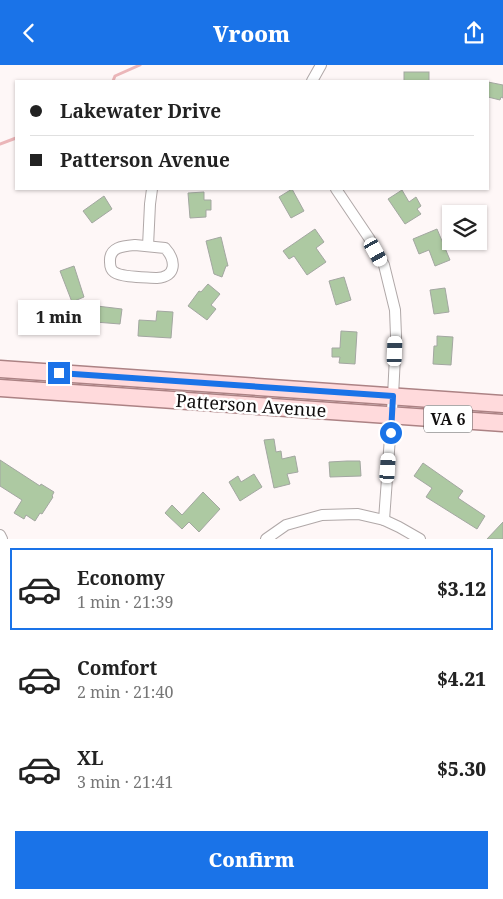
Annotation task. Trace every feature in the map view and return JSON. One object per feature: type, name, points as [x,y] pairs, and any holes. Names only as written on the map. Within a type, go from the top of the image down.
[{"type":"main road","name":"Patterson Avenue","points":[[0,369],[503,404]]},
{"type":"main road","name":"Patterson Avenue","points":[[0,389],[503,423]]},
{"type":"street","points":[[313,80],[321,65]]},
{"type":"street","points":[[148,246],[152,190]]},
{"type":"street","points":[[337,190],[369,238],[384,265],[395,310],[396,336],[393,396],[384,520]]},
{"type":"street","points":[[121,246],[148,246],[164,248],[170,253],[173,267],[166,276],[157,278],[124,276],[110,268],[110,257],[113,251],[121,246]]},
{"type":"street","points":[[266,539],[286,525],[322,515],[358,514],[384,520],[420,539]]},
{"type":"street","points":[[0,535],[2,539]]},
{"type":"building","points":[[404,72],[429,72],[429,80],[404,80]]},
{"type":"building","points":[[489,82],[503,85],[503,98],[501,97],[500,100],[489,97]]},
{"type":"building","points":[[293,190],[304,211],[291,218],[279,197]]},
{"type":"building","points":[[402,190],[409,202],[416,197],[421,206],[417,209],[421,214],[405,224],[388,199]]},
{"type":"building","points":[[204,192],[204,200],[211,200],[211,210],[206,210],[206,217],[190,218],[188,193]]},
{"type":"building","points":[[104,196],[112,209],[92,223],[83,211]]},
{"type":"building","points":[[315,229],[324,242],[316,248],[326,262],[307,275],[294,256],[289,259],[283,251]]},
{"type":"building","points":[[437,229],[442,241],[442,250],[446,250],[450,260],[435,266],[429,250],[419,254],[413,239]]},
{"type":"building","points":[[221,237],[228,266],[226,266],[222,277],[214,274],[206,241]]},
{"type":"building","points":[[74,266],[84,297],[72,302],[60,271]]},
{"type":"building","points":[[344,277],[351,300],[336,305],[329,281]]},
{"type":"building","points":[[208,284],[220,294],[211,305],[216,309],[207,320],[188,306],[199,291],[201,292]]},
{"type":"building","points":[[445,288],[449,312],[434,314],[430,290]]},
{"type":"building","points":[[97,306],[122,309],[120,324],[95,322]]},
{"type":"building","points":[[157,311],[173,312],[171,338],[138,336],[139,320],[156,321]]},
{"type":"building","points":[[341,331],[357,332],[355,364],[339,363],[340,357],[332,357],[332,348],[340,348]]},
{"type":"building","points":[[437,336],[453,337],[451,365],[433,364],[434,346],[437,346]]},
{"type":"building","points":[[274,439],[276,452],[281,451],[282,459],[295,456],[298,472],[287,474],[290,484],[274,488],[264,440]]},
{"type":"building","points":[[0,460],[40,486],[41,484],[54,492],[53,497],[42,514],[40,513],[35,521],[26,515],[24,519],[14,513],[22,500],[0,486]]},
{"type":"building","points":[[360,461],[361,476],[330,477],[329,462]]},
{"type":"building","points":[[423,463],[463,491],[458,498],[485,516],[477,529],[426,497],[432,488],[414,476]]},
{"type":"building","points":[[254,474],[262,487],[240,501],[229,482],[238,476],[241,482]]},
{"type":"building","points":[[203,492],[220,509],[199,532],[189,522],[182,529],[165,513],[172,505],[182,515]]},
{"type":"building","points":[[503,522],[503,539],[487,539]]},
{"type":"waterway","points":[[113,80],[115,76],[140,65]]},
{"type":"waterway","points":[[0,144],[15,138]]},
{"type":"route","points":[[59,373],[393,396],[391,433]]}]
